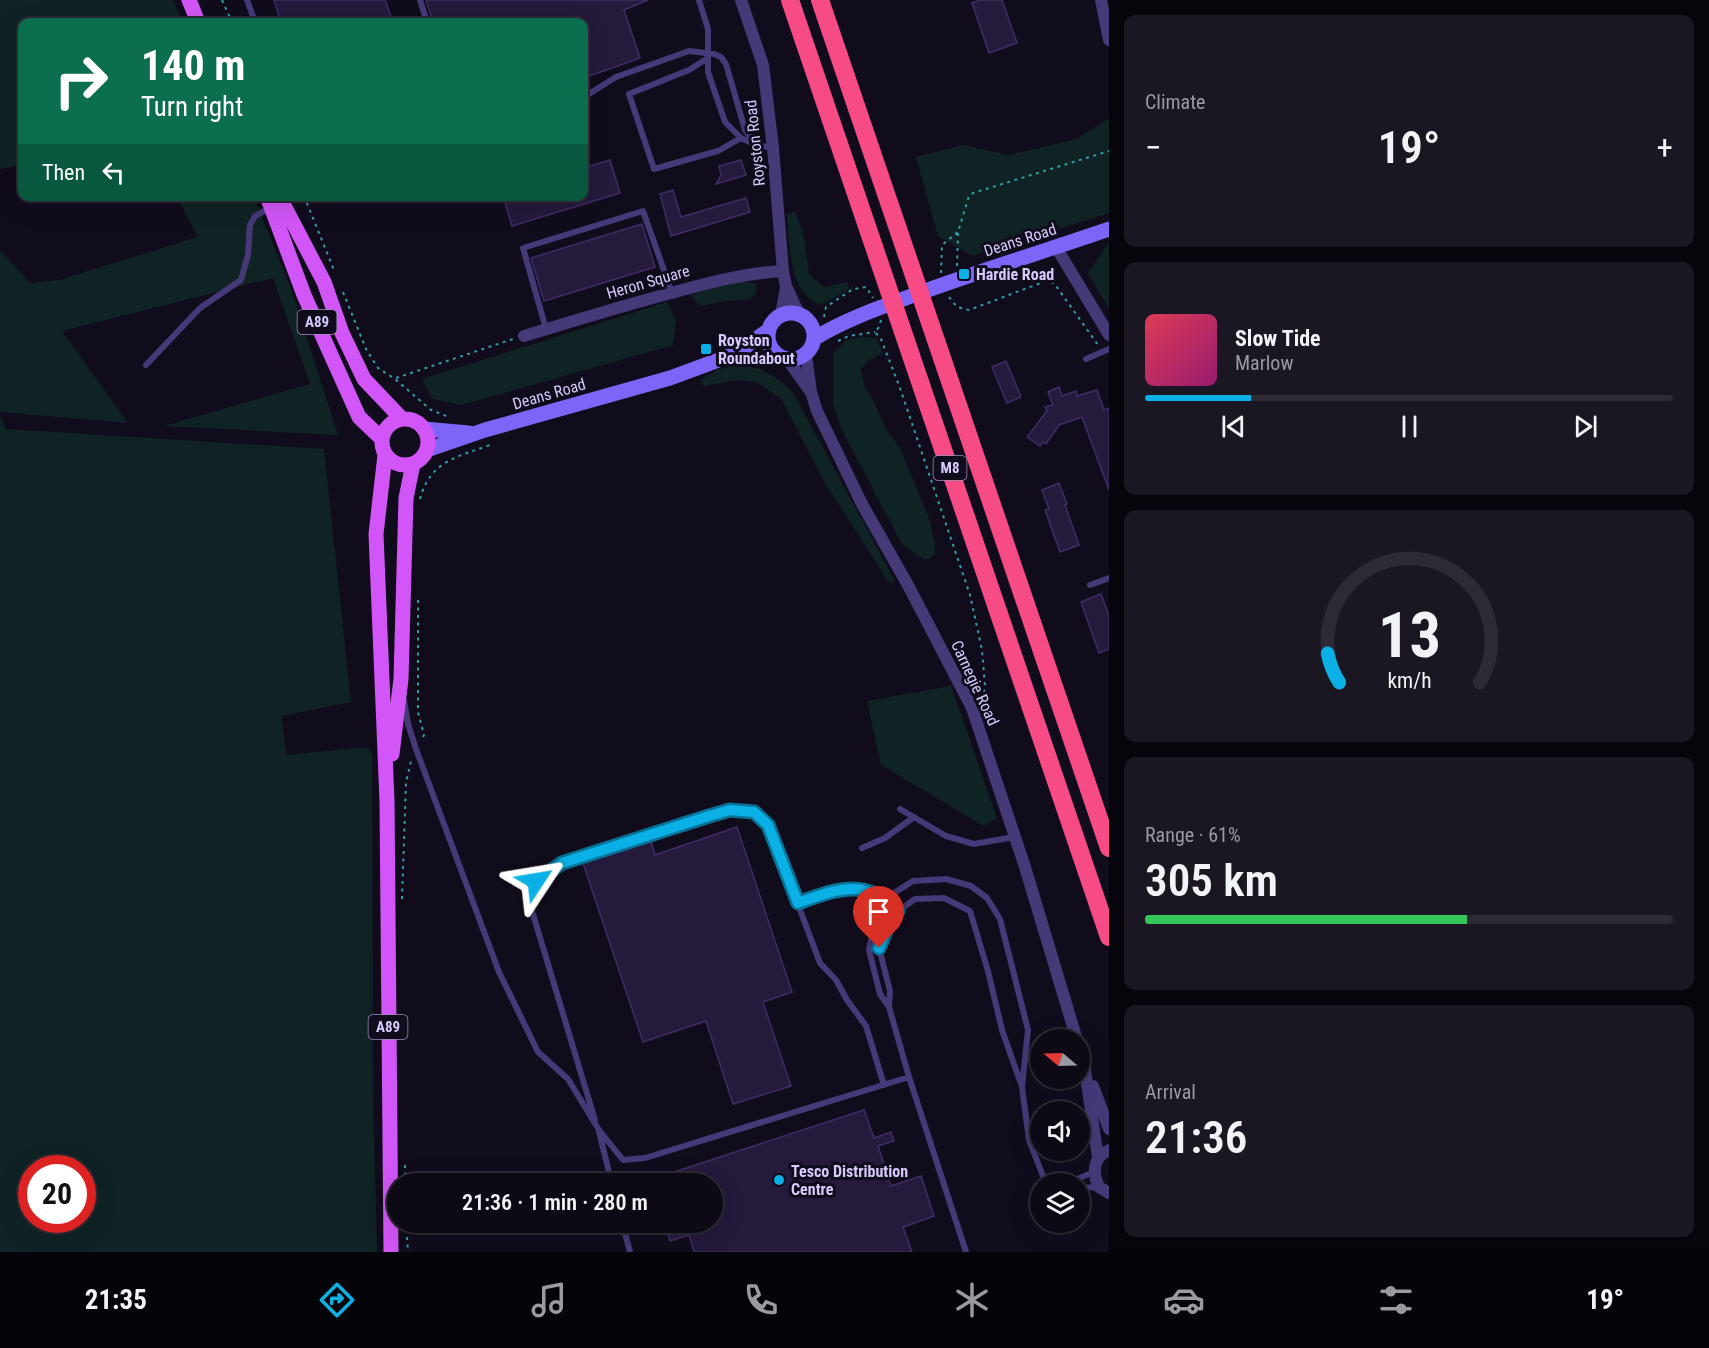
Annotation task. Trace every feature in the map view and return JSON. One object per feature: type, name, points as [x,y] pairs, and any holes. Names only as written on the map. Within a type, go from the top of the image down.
[{"type":"highway","name":"M8","points":[[790,0],[1109,937]]},
{"type":"highway","name":"M8","points":[[820,0],[1109,848]]},
{"type":"main road","points":[[189,0],[196,18]]},
{"type":"main road","name":"A89","points":[[272,201],[304,295],[359,417],[382,439],[386,455],[376,534],[387,801],[390,1252]]},
{"type":"main road","name":"A89","points":[[273,201],[324,282],[354,361],[364,379],[402,419],[416,422],[424,429]]},
{"type":"main road","points":[[382,439],[389,426],[402,419]]},
{"type":"main road","points":[[386,455],[399,465],[413,464],[424,457],[428,439],[424,429]]},
{"type":"main road","name":"A89","points":[[387,801],[401,679],[406,498],[413,464]]},
{"type":"street","name":"Royston Road","points":[[741,0],[764,65],[786,286],[782,315]]},
{"type":"street","points":[[1101,0],[1109,40]]},
{"type":"street","name":"Deans Road","points":[[815,338],[842,322],[860,315],[961,278],[1109,229]]},
{"type":"street","points":[[1056,247],[1109,335]]},
{"type":"street","name":"Heron Square","points":[[524,336],[733,276],[783,271]]},
{"type":"street","name":"Royston Road","points":[[786,286],[811,320]]},
{"type":"street","points":[[790,313],[811,320],[815,338],[806,355],[798,359],[781,356],[770,345],[769,330],[774,321],[782,315],[790,313]]},
{"type":"street","name":"Deans Road","points":[[811,320],[842,322]]},
{"type":"street","name":"Deans Road","points":[[427,450],[480,432],[670,378],[735,354],[769,330]]},
{"type":"street","name":"Deans Road","points":[[735,354],[781,356]]},
{"type":"street","name":"Carnegie Road","points":[[806,355],[811,392],[817,411],[862,504],[909,587],[972,708],[1074,1029]]},
{"type":"street","name":"Carnegie Road","points":[[781,356],[811,392]]},
{"type":"street","name":"Deans Road","points":[[424,429],[480,432]]},
{"type":"street","points":[[1090,1077],[1109,1129]]},
{"type":"street","points":[[1087,1089],[1098,1158],[1094,1172],[1104,1190]]},
{"type":"street","points":[[1098,1158],[1109,1150]]},
{"type":"lane","points":[[247,0],[254,18]]},
{"type":"lane","points":[[420,0],[426,18]]},
{"type":"lane","points":[[699,0],[708,28],[708,72],[725,122],[741,138],[756,145],[773,148]]},
{"type":"lane","points":[[588,94],[616,77],[689,51],[721,57],[726,64],[745,130],[756,145]]},
{"type":"lane","points":[[708,56],[689,70],[629,94],[654,169],[717,151],[741,138]]},
{"type":"lane","points":[[146,365],[200,308],[241,280],[248,255],[250,225],[255,216],[271,201]]},
{"type":"lane","points":[[546,329],[523,248],[643,211],[672,292]]},
{"type":"lane","points":[[1086,358],[1106,350]]},
{"type":"lane","points":[[1090,585],[1109,578]]},
{"type":"lane","points":[[401,679],[408,724],[416,749],[499,972],[538,1052],[568,1079],[599,1130],[623,1160],[645,1158],[909,1077]]},
{"type":"lane","points":[[900,809],[946,836],[974,844],[1014,837]]},
{"type":"lane","points":[[609,1173],[599,1130],[529,901],[536,881],[562,863],[730,810],[754,812],[768,825],[820,963],[836,980],[866,1026],[884,1085]]},
{"type":"lane","points":[[862,848],[885,838],[915,818]]},
{"type":"lane","points":[[889,1006],[880,994],[869,950],[875,922],[886,898],[913,881],[946,879],[971,886],[987,898],[1000,919],[1028,1030],[1022,1087]]},
{"type":"lane","points":[[798,903],[835,890],[850,888],[886,898],[898,911]]},
{"type":"lane","points":[[966,1252],[909,1077],[889,1006],[890,991],[879,948],[893,915],[915,899],[944,898],[969,911],[988,971],[1002,1030],[1022,1087],[1029,1140],[1042,1173]]},
{"type":"lane","points":[[1090,1174],[1094,1172]]},
{"type":"lane","points":[[625,1233],[630,1252]]},
{"type":"path","points":[[222,0],[230,18]]},
{"type":"path","points":[[961,278],[957,265],[957,232],[969,196],[1109,151]]},
{"type":"path","points":[[941,273],[942,245],[957,232]]},
{"type":"path","points":[[949,297],[957,307],[969,310],[1046,281],[1053,283],[1106,350]]},
{"type":"path","points":[[811,320],[854,289],[866,287],[875,303]]},
{"type":"path","points":[[881,320],[875,332],[881,339],[900,388],[942,508],[975,617],[982,650],[985,686],[984,700],[981,705],[972,708]]},
{"type":"path","points":[[395,379],[524,336]]},
{"type":"path","points":[[366,349],[378,368],[395,379],[431,410],[450,418]]},
{"type":"path","points":[[419,503],[424,482],[444,462],[490,445],[480,432]]},
{"type":"path","points":[[402,901],[406,782],[409,765],[424,735],[418,712],[417,595]]},
{"type":"path","points":[[404,1160],[405,1173]]},
{"type":"path","points":[[407,1233],[408,1252]]},
{"type":"green space","points":[[0,0],[173,0],[181,18],[18,18],[18,166],[0,169]]},
{"type":"green space","points":[[1109,118],[1109,213],[972,256],[938,236],[916,157],[964,145],[1008,155],[1077,139]]},
{"type":"green space","points":[[179,201],[256,201],[291,289],[338,435],[164,426],[310,384],[273,278],[62,331],[128,423],[0,412],[0,250],[30,283],[59,280],[198,237]]},
{"type":"green space","points":[[795,211],[804,237],[809,274],[824,287],[847,282],[849,289],[822,305],[802,291],[792,267],[787,214]]},
{"type":"green space","points":[[1109,242],[1109,309],[1088,273]]},
{"type":"green space","points":[[739,281],[756,284],[756,293],[749,300],[700,306],[690,295]]},
{"type":"green space","points":[[667,302],[676,320],[673,345],[462,405],[433,399],[422,379]]},
{"type":"green space","points":[[862,337],[876,338],[883,353],[869,360],[861,369],[864,385],[886,429],[901,450],[929,518],[935,555],[929,559],[923,559],[902,544],[842,430],[833,404],[833,354],[846,340]]},
{"type":"green space","points":[[741,364],[770,374],[794,394],[895,581],[890,584],[823,480],[782,400],[757,382],[737,380],[704,386],[700,380],[719,369]]},
{"type":"green space","points":[[0,416],[6,429],[324,449],[351,702],[282,716],[286,755],[367,747],[372,754],[373,1093],[377,1252],[0,1252]]},
{"type":"green space","points":[[951,686],[997,818],[984,826],[881,765],[867,701]]},
{"type":"building","points":[[274,0],[385,0],[392,18],[280,18]]},
{"type":"building","points":[[426,0],[648,0],[624,10],[640,58],[588,77],[588,18],[432,18]]},
{"type":"building","points":[[980,0],[1002,0],[1017,43],[989,53],[972,3]]},
{"type":"building","points":[[610,160],[620,193],[512,226],[504,201],[588,201],[588,167]]},
{"type":"building","points":[[741,160],[746,175],[716,184],[721,175],[719,166]]},
{"type":"building","points":[[673,190],[681,217],[746,198],[750,212],[671,236],[660,194]]},
{"type":"building","points":[[642,224],[655,267],[544,301],[531,258]]},
{"type":"building","points":[[1006,361],[1021,397],[1007,403],[992,367]]},
{"type":"building","points":[[1059,387],[1062,396],[1076,391],[1077,396],[1097,390],[1104,410],[1109,408],[1109,490],[1082,417],[1059,425],[1046,444],[1043,442],[1040,446],[1027,437],[1047,411],[1045,407],[1053,405],[1048,392]]},
{"type":"building","points":[[1059,483],[1079,545],[1060,552],[1045,510],[1049,509],[1042,490]]},
{"type":"building","points":[[1101,594],[1109,616],[1109,649],[1099,653],[1081,602]]},
{"type":"building","points":[[737,827],[792,992],[763,1002],[791,1086],[733,1104],[706,1021],[643,1042],[583,863],[651,841],[655,855]]},
{"type":"building","name":"Tesco Distribution Centre","points":[[864,1110],[874,1138],[891,1132],[894,1141],[878,1146],[891,1186],[921,1176],[934,1216],[903,1227],[912,1252],[694,1252],[689,1235],[670,1241],[668,1233],[723,1233],[723,1173],[671,1173]]},
{"type":"place","name":"Hardie Road","points":[[964,274]]},
{"type":"place","name":"Royston Roundabout","points":[[706,349]]},
{"type":"place","name":"Tesco Distribution Centre","points":[[779,1180]]},
{"type":"route","points":[[536,881],[562,863],[709,816],[730,810],[754,812],[768,825],[798,903],[835,890],[850,888],[886,898],[898,911],[893,915],[879,948]]}]
